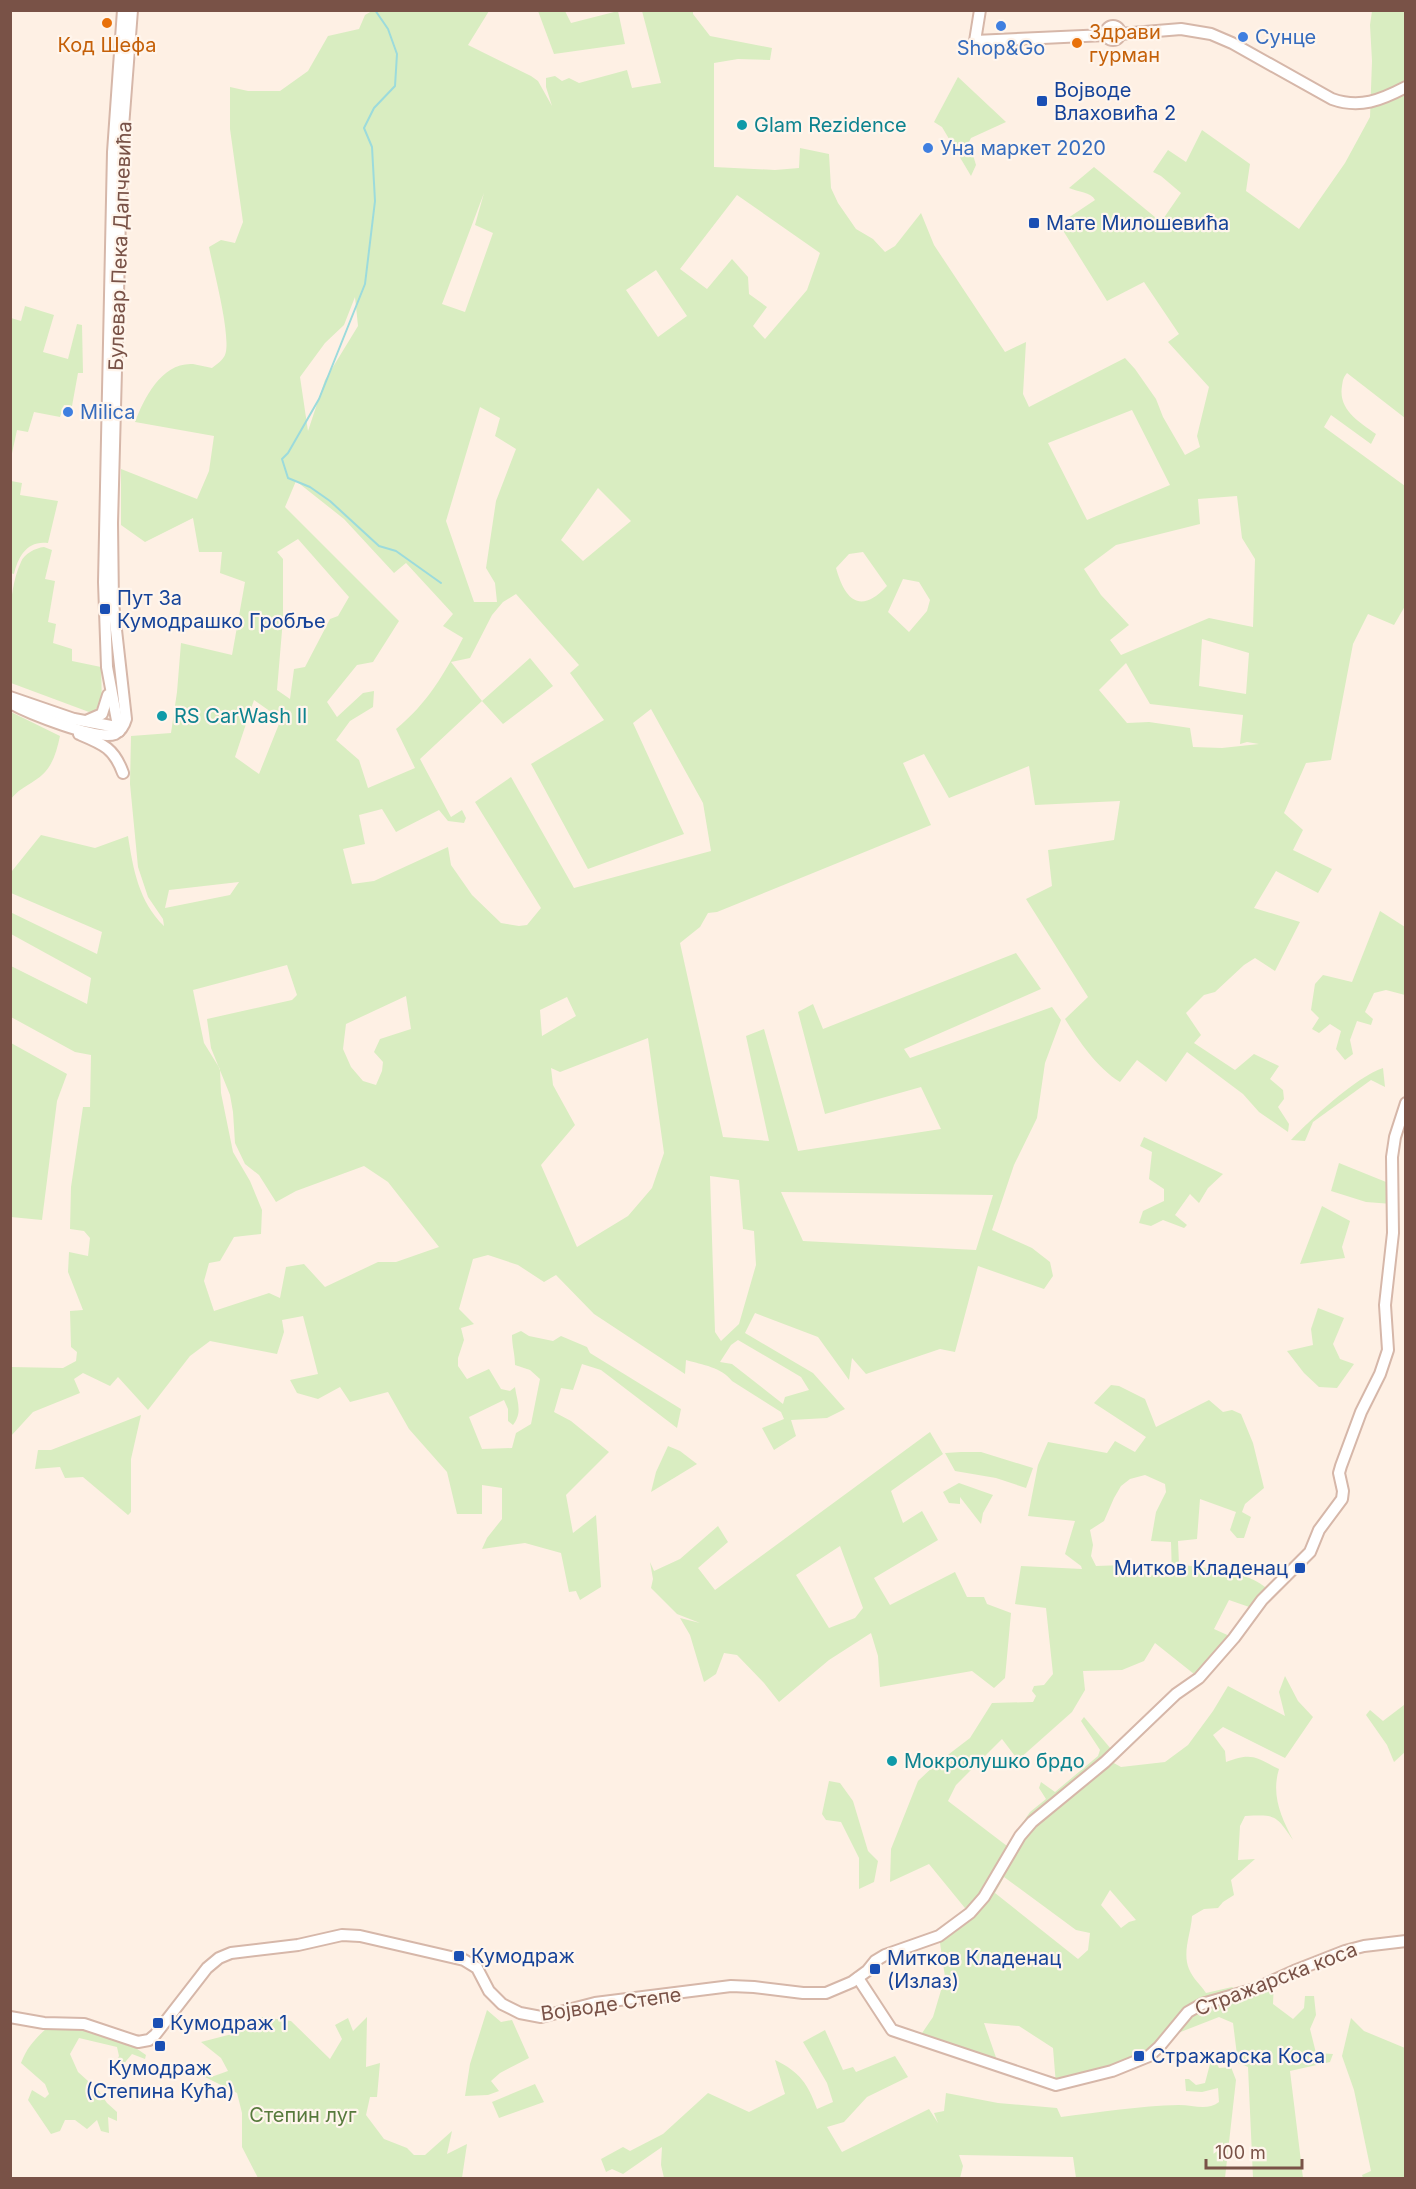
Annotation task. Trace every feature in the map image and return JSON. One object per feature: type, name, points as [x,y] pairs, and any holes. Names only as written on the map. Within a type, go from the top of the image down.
[{"type":"street","name":"Булевар Пека Дапчевића","points":[[119,731],[109,689],[104,582],[123,10]]},
{"type":"street","name":"Булевар Пека Дапчевића","points":[[119,731],[124,726],[126,717],[113,603],[117,147],[132,10]]},
{"type":"street","points":[[980,10],[975,41],[1106,35],[1109,39],[1114,40],[1120,34],[1173,29],[1204,32],[1232,43],[1332,99],[1348,104],[1365,104],[1379,100],[1406,87]]},
{"type":"street","points":[[86,722],[104,711],[109,689]]},
{"type":"street","points":[[10,697],[86,722],[111,726],[119,731]]},
{"type":"street","points":[[10,703],[105,746],[115,754],[123,773]]},
{"type":"street","points":[[54,724],[108,735],[119,731]]},
{"type":"street","points":[[858,1978],[874,1963],[905,1947],[939,1936],[970,1913],[984,1897],[1027,1827],[1047,1808],[1106,1762],[1176,1694],[1199,1678],[1234,1638],[1262,1600],[1310,1552],[1319,1530],[1340,1502],[1343,1491],[1339,1473],[1341,1466],[1388,1350],[1384,1305],[1393,1233],[1392,1157],[1395,1137],[1406,1103]]},
{"type":"street","name":"Војводе Степе","points":[[10,2017],[44,2023],[84,2024],[123,2038],[145,2042],[155,2035],[207,1968],[219,1958],[231,1953],[298,1945],[342,1935],[360,1936],[464,1960],[477,1968],[492,1995],[502,2004],[520,2013],[537,2016],[550,2016],[595,2003],[731,1986],[826,1993],[858,1978]]},
{"type":"street","name":"Стражарска коса","points":[[858,1978],[892,2030],[1056,2085],[1112,2071],[1149,2056],[1188,2013],[1202,2004],[1255,1989],[1345,1951],[1364,1946],[1406,1941]]},
{"type":"green space","points":[[372,11],[489,11],[468,45],[538,81],[552,106],[546,87],[546,78],[555,76],[562,81],[569,78],[579,83],[627,70],[632,88],[661,83],[642,11],[693,11],[710,36],[772,48],[770,60],[738,59],[714,63],[714,167],[775,170],[799,168],[800,148],[829,154],[831,188],[838,203],[856,229],[873,239],[885,252],[895,246],[921,213],[934,245],[1005,352],[1026,342],[1023,394],[1029,407],[1125,358],[1156,399],[1163,417],[1185,455],[1200,447],[1197,436],[1209,387],[1168,342],[1179,334],[1144,282],[1107,301],[1059,224],[1095,200],[1087,194],[1069,188],[1094,167],[1161,222],[1181,193],[1153,172],[1168,150],[1186,162],[1202,130],[1250,164],[1246,191],[1299,229],[1345,163],[1370,117],[1372,11],[1405,11],[1405,418],[1347,373],[1342,386],[1343,402],[1351,414],[1376,434],[1371,444],[1331,415],[1324,427],[1405,486],[1405,606],[1394,625],[1368,614],[1353,644],[1331,760],[1306,763],[1284,813],[1303,830],[1293,850],[1332,869],[1318,893],[1276,871],[1254,908],[1300,922],[1275,971],[1255,958],[1215,992],[1204,995],[1186,1013],[1201,1035],[1194,1043],[1235,1070],[1254,1054],[1279,1066],[1270,1079],[1283,1090],[1284,1099],[1278,1107],[1289,1124],[1288,1132],[1259,1112],[1243,1094],[1187,1052],[1166,1082],[1137,1060],[1120,1082],[1096,1062],[1065,1019],[1088,997],[1026,899],[1052,886],[1048,850],[1114,840],[1120,801],[1035,805],[1029,766],[949,798],[924,754],[903,763],[931,825],[717,912],[708,913],[700,927],[680,943],[723,1137],[769,1141],[746,1036],[764,1029],[798,1151],[941,1129],[921,1087],[825,1114],[798,1012],[813,1004],[823,1029],[1016,953],[1041,989],[904,1049],[910,1058],[1052,1007],[1061,1020],[1045,1063],[1037,1118],[1014,1165],[992,1230],[1032,1248],[1050,1262],[1053,1276],[1044,1289],[978,1266],[955,1352],[940,1349],[866,1374],[852,1358],[849,1380],[818,1337],[755,1313],[745,1333],[813,1373],[845,1409],[827,1418],[791,1420],[796,1436],[774,1450],[762,1428],[784,1419],[781,1412],[732,1381],[728,1376],[711,1367],[686,1360],[685,1374],[594,1314],[556,1275],[544,1282],[518,1265],[488,1255],[473,1259],[459,1309],[474,1324],[461,1328],[464,1340],[458,1366],[467,1379],[489,1369],[501,1389],[510,1391],[515,1387],[518,1407],[518,1416],[513,1425],[508,1421],[508,1409],[504,1400],[469,1417],[482,1449],[512,1448],[516,1433],[531,1424],[540,1379],[530,1370],[515,1365],[512,1335],[521,1331],[529,1336],[553,1341],[561,1336],[587,1347],[590,1353],[681,1409],[677,1428],[601,1370],[582,1364],[573,1390],[561,1388],[554,1412],[571,1421],[609,1452],[566,1495],[573,1533],[596,1515],[601,1587],[580,1600],[576,1591],[569,1592],[561,1553],[525,1543],[482,1549],[487,1538],[502,1519],[502,1488],[482,1485],[482,1514],[457,1514],[447,1472],[409,1429],[388,1392],[350,1402],[340,1387],[318,1399],[297,1393],[290,1380],[318,1374],[303,1316],[282,1320],[284,1332],[277,1354],[210,1341],[190,1356],[148,1410],[118,1377],[110,1386],[83,1373],[74,1379],[80,1393],[33,1412],[11,1436],[11,1367],[63,1368],[76,1361],[77,1352],[71,1347],[70,1311],[83,1310],[68,1272],[69,1252],[88,1256],[90,1238],[84,1231],[70,1229],[71,1187],[83,1107],[90,1107],[91,1055],[75,1052],[11,1017],[11,966],[87,1004],[91,978],[11,934],[10,912],[97,954],[102,932],[11,893],[12,871],[41,835],[95,848],[128,836],[138,884],[155,917],[164,926],[163,919],[148,897],[138,867],[130,784],[131,736],[171,733],[181,643],[232,655],[245,582],[220,573],[222,552],[199,552],[193,518],[145,542],[121,525],[121,469],[197,499],[209,471],[214,436],[135,422],[149,393],[163,375],[182,365],[193,364],[212,368],[225,355],[224,319],[209,247],[221,240],[235,243],[243,222],[230,129],[230,87],[248,91],[280,91],[308,71],[328,36],[359,29],[365,15]],"holes":[[[484,193],[475,225],[493,233],[465,312],[442,304]],[[737,195],[820,253],[807,290],[765,339],[753,326],[767,307],[749,294],[748,277],[732,259],[707,289],[680,269]],[[656,270],[687,316],[658,337],[626,290]],[[355,297],[358,326],[325,380],[308,431],[300,377],[325,343],[344,325]],[[480,407],[500,418],[495,436],[516,449],[496,501],[486,568],[495,583],[497,602],[474,602],[446,521]],[[1132,410],[1170,485],[1087,520],[1048,443]],[[296,481],[344,519],[394,573],[406,563],[453,614],[443,626],[463,638],[426,698],[396,729],[415,768],[368,788],[359,760],[336,740],[350,721],[373,707],[374,691],[363,693],[337,717],[327,702],[357,665],[373,662],[399,621],[285,507]],[[598,488],[631,521],[583,561],[561,540]],[[1237,496],[1242,538],[1255,559],[1253,627],[1209,618],[1121,655],[1110,640],[1129,625],[1101,595],[1084,569],[1116,545],[1200,524],[1198,499]],[[298,539],[349,597],[338,616],[330,619],[305,667],[294,669],[290,699],[277,690],[283,619],[283,559],[277,552]],[[863,552],[887,586],[869,600],[861,601],[855,600],[844,588],[836,568],[849,554]],[[903,579],[919,582],[930,600],[927,611],[909,632],[888,612]],[[516,594],[579,665],[570,673],[604,720],[531,764],[588,869],[684,834],[633,723],[651,709],[703,803],[711,851],[574,888],[511,777],[475,802],[541,908],[527,925],[501,923],[472,895],[451,865],[448,847],[374,881],[352,884],[343,849],[365,844],[359,815],[382,809],[396,832],[439,810],[448,821],[464,823],[466,818],[462,810],[451,817],[420,759],[482,701],[451,662],[470,658],[492,615],[503,602]],[[1202,639],[1249,653],[1246,694],[1199,686]],[[1126,663],[1150,704],[1243,715],[1240,744],[1247,742],[1259,744],[1222,748],[1193,747],[1190,728],[1149,722],[1127,723],[1099,690]],[[254,700],[281,719],[259,774],[235,757]],[[239,882],[230,895],[165,908],[169,890]],[[287,965],[297,995],[292,1000],[207,1019],[211,1048],[219,1067],[204,1043],[193,990]],[[406,996],[411,1029],[380,1039],[374,1052],[383,1062],[382,1071],[376,1085],[363,1081],[351,1067],[343,1049],[346,1024]],[[567,997],[576,1016],[542,1036],[540,1010]],[[648,1038],[664,1153],[652,1188],[628,1216],[577,1247],[541,1165],[575,1125],[553,1085],[551,1068],[560,1072]],[[220,1070],[230,1095],[235,1143],[245,1164],[259,1175],[276,1202],[296,1191],[364,1166],[388,1182],[439,1247],[396,1262],[378,1262],[325,1287],[304,1264],[286,1267],[280,1298],[269,1293],[214,1311],[204,1281],[209,1263],[220,1261],[234,1237],[261,1234],[262,1210],[250,1181],[233,1152],[221,1093]],[[710,1176],[739,1180],[743,1229],[754,1231],[756,1265],[739,1324],[721,1341],[715,1332]],[[781,1192],[993,1195],[976,1250],[803,1241]],[[738,1340],[801,1377],[809,1390],[785,1397],[783,1404],[732,1364],[720,1362],[731,1345]]]},
{"type":"green space","points":[[538,11],[565,11],[571,23],[618,11],[625,44],[554,54]]},
{"type":"green space","points":[[958,77],[1006,122],[971,138],[969,142],[976,165],[971,176],[942,127],[934,122]]},
{"type":"green space","points":[[25,306],[54,315],[43,352],[68,359],[77,324],[82,325],[83,373],[78,373],[72,406],[64,405],[60,417],[34,412],[28,432],[17,430],[11,458],[11,318],[21,321]]},
{"type":"green space","points":[[11,481],[22,483],[20,495],[58,501],[48,543],[34,544],[29,547],[21,556],[14,574],[10,573]]},
{"type":"green space","points":[[44,547],[52,550],[45,579],[55,581],[48,622],[56,624],[53,643],[72,649],[72,661],[101,667],[102,702],[94,711],[89,712],[11,683],[10,622],[16,575],[27,554]]},
{"type":"green space","points":[[530,658],[553,686],[503,724],[482,701]]},
{"type":"green space","points":[[11,712],[60,736],[49,767],[40,777],[11,799]]},
{"type":"green space","points":[[1380,911],[1405,927],[1405,995],[1386,990],[1374,993],[1365,1012],[1373,1019],[1371,1025],[1357,1021],[1350,1040],[1353,1054],[1345,1060],[1336,1049],[1341,1031],[1330,1024],[1319,1033],[1312,1029],[1319,1018],[1311,1010],[1315,984],[1323,975],[1352,982]]},
{"type":"green space","points":[[11,1043],[67,1074],[57,1101],[42,1220],[11,1217]]},
{"type":"green space","points":[[1383,1068],[1385,1087],[1371,1080],[1313,1122],[1305,1141],[1291,1140],[1347,1089]]},
{"type":"green space","points":[[1144,1137],[1223,1174],[1208,1188],[1199,1203],[1190,1194],[1175,1215],[1187,1225],[1184,1228],[1163,1220],[1151,1226],[1139,1223],[1143,1211],[1164,1201],[1164,1189],[1149,1179],[1152,1152],[1140,1146]]},
{"type":"green space","points":[[1339,1163],[1391,1184],[1392,1204],[1366,1202],[1331,1191]]},
{"type":"green space","points":[[1322,1206],[1350,1221],[1342,1247],[1345,1258],[1300,1264]]},
{"type":"green space","points":[[1318,1308],[1344,1318],[1333,1344],[1340,1359],[1354,1364],[1337,1388],[1319,1387],[1304,1373],[1287,1351],[1313,1345],[1311,1329]]},
{"type":"green space","points":[[1111,1385],[1119,1386],[1145,1399],[1156,1427],[1209,1400],[1223,1412],[1232,1410],[1241,1414],[1253,1443],[1264,1488],[1245,1504],[1242,1512],[1251,1517],[1244,1538],[1237,1538],[1230,1530],[1236,1512],[1200,1499],[1197,1539],[1178,1541],[1179,1564],[1238,1574],[1260,1583],[1270,1591],[1255,1609],[1229,1600],[1214,1629],[1234,1638],[1199,1678],[1155,1643],[1144,1661],[1122,1670],[1083,1671],[1085,1690],[1072,1712],[1018,1760],[1002,1739],[956,1785],[948,1801],[1007,1846],[1030,1812],[1046,1799],[1039,1788],[1041,1782],[1055,1792],[1098,1756],[1100,1750],[1081,1721],[1084,1717],[1111,1749],[1112,1762],[1121,1767],[1165,1762],[1188,1745],[1228,1686],[1285,1716],[1279,1692],[1285,1676],[1298,1701],[1313,1717],[1285,1758],[1223,1727],[1213,1735],[1225,1751],[1226,1762],[1242,1757],[1253,1757],[1279,1769],[1276,1788],[1278,1806],[1293,1840],[1274,1818],[1245,1816],[1240,1826],[1238,1860],[1255,1859],[1231,1880],[1234,1895],[1218,1908],[1204,1909],[1192,1916],[1186,1956],[1191,1973],[1206,1993],[1232,1987],[1242,1993],[1274,1980],[1273,2004],[1293,2019],[1304,2008],[1305,1996],[1314,1996],[1316,2015],[1310,2029],[1316,2053],[1333,2054],[1330,2062],[1290,2071],[1303,2178],[1253,2178],[1248,2067],[1238,2063],[1233,2023],[1219,2017],[1178,2033],[1180,2022],[1155,2051],[1056,2085],[1053,2048],[1019,2026],[984,2023],[999,2066],[918,2039],[933,2017],[945,1977],[939,1936],[969,1913],[929,1864],[890,1882],[891,1849],[918,1781],[970,1738],[992,1703],[1033,1702],[1036,1696],[1032,1691],[1034,1686],[1044,1685],[1053,1674],[1046,1608],[1015,1604],[1021,1566],[1082,1569],[1065,1554],[1075,1521],[1028,1516],[1038,1465],[1048,1442],[1107,1453],[1115,1441],[1135,1452],[1146,1437],[1094,1403]],"holes":[[[1145,1475],[1165,1484],[1166,1492],[1156,1512],[1151,1541],[1171,1542],[1172,1576],[1130,1573],[1124,1565],[1096,1566],[1091,1556],[1093,1545],[1090,1530],[1104,1521],[1121,1486],[1130,1479]],[[1004,1877],[1076,1930],[1090,1933],[1088,1950],[1078,1959],[995,1893]],[[1110,1890],[1136,1920],[1121,1928],[1101,1905]]]},
{"type":"green space","points":[[141,1415],[131,1459],[131,1512],[128,1515],[83,1477],[65,1478],[60,1467],[35,1469],[38,1450],[51,1450]]},
{"type":"green space","points":[[930,1432],[943,1454],[891,1491],[903,1523],[922,1511],[938,1540],[874,1578],[890,1605],[955,1572],[967,1597],[984,1597],[987,1604],[1011,1613],[1005,1678],[994,1688],[972,1671],[880,1687],[878,1656],[871,1633],[829,1660],[779,1702],[737,1655],[724,1653],[716,1674],[704,1682],[690,1635],[680,1618],[700,1623],[677,1614],[651,1588],[653,1579],[650,1562],[654,1571],[680,1559],[718,1526],[728,1542],[698,1568],[715,1590]],"holes":[[[840,1546],[863,1608],[855,1618],[829,1628],[796,1575]]]},
{"type":"green space","points":[[668,1446],[680,1451],[697,1464],[651,1492],[656,1472]]},
{"type":"green space","points":[[981,1452],[1033,1468],[1026,1488],[996,1478],[955,1471],[945,1453]]},
{"type":"green space","points":[[959,1483],[993,1495],[983,1513],[981,1524],[960,1497],[960,1504],[949,1503],[943,1492]]},
{"type":"green space","points":[[1404,1705],[1405,1752],[1394,1762],[1387,1745],[1366,1715],[1370,1710],[1383,1721]]},
{"type":"green space","points":[[829,1781],[840,1783],[853,1801],[868,1851],[878,1861],[874,1882],[859,1889],[859,1858],[841,1822],[826,1820],[822,1814]]},
{"type":"green space","points":[[487,2010],[501,2022],[512,2020],[529,2058],[500,2073],[491,2081],[499,2091],[488,2095],[465,2096],[470,2064]]},
{"type":"green space","name":"Степин луг","points":[[262,2017],[291,2021],[330,2059],[342,2039],[335,2025],[348,2018],[353,2031],[367,2017],[366,2067],[380,2063],[377,2097],[370,2097],[366,2115],[384,2139],[407,2148],[414,2155],[425,2155],[452,2131],[447,2154],[467,2144],[462,2178],[258,2178],[242,2147],[242,2113],[237,2093],[203,2076],[214,2076],[228,2071],[221,2058],[201,2042],[232,2034],[247,2019]]},
{"type":"green space","points":[[1351,2018],[1364,2031],[1405,2048],[1405,2178],[1363,2178],[1362,2175],[1371,2171],[1354,2090],[1342,2056]]},
{"type":"green space","points":[[48,2027],[84,2028],[127,2042],[146,2055],[145,2059],[132,2054],[121,2067],[114,2065],[119,2056],[117,2047],[79,2038],[70,2054],[78,2072],[117,2112],[117,2121],[108,2117],[109,2133],[101,2131],[97,2120],[87,2129],[75,2120],[65,2120],[60,2131],[51,2134],[28,2100],[32,2090],[45,2098],[49,2094],[45,2084],[21,2063],[32,2043]]},
{"type":"green space","points":[[825,2030],[843,2070],[853,2067],[856,2072],[895,2056],[908,2077],[867,2097],[844,2122],[827,2127],[842,2152],[929,2109],[938,2123],[934,2113],[944,2111],[946,2093],[998,2103],[1057,2108],[1061,2117],[1149,2107],[1210,2106],[1219,2102],[1218,2088],[1202,2092],[1186,2091],[1185,2079],[1189,2079],[1196,2085],[1205,2083],[1210,2064],[1215,2060],[1219,2068],[1231,2067],[1236,2080],[1225,2178],[1076,2178],[1073,2157],[959,2155],[963,2166],[960,2178],[664,2178],[661,2165],[662,2147],[623,2174],[612,2169],[606,2172],[601,2159],[623,2147],[630,2151],[663,2134],[708,2093],[749,2112],[785,2094],[775,2060],[797,2074],[810,2092],[817,2109],[833,2102],[827,2083],[803,2042]]},
{"type":"green space","points":[[535,2084],[544,2102],[499,2118],[492,2102]]},
{"type":"waterway","points":[[375,10],[388,29],[397,54],[395,86],[374,108],[364,128],[372,147],[375,201],[365,284],[319,399],[288,453],[282,459],[288,478],[310,487],[330,501],[379,546],[396,551],[441,583]]},
{"type":"place","name":"Код Шефа","points":[[107,23]]},
{"type":"place","name":"Shop&Go","points":[[1001,26]]},
{"type":"place","name":"Сунце","points":[[1243,37]]},
{"type":"place","name":"Здрави гурман","points":[[1077,43]]},
{"type":"place","name":"Војводе Влаховића 2","points":[[1042,101]]},
{"type":"place","name":"Glam Rezidence","points":[[742,125]]},
{"type":"place","name":"Уна маркет 2020","points":[[928,148]]},
{"type":"place","name":"Мате Милошевића","points":[[1034,223]]},
{"type":"place","name":"Milica","points":[[68,412]]},
{"type":"place","name":"Пут За Кумодрашко Гробље","points":[[105,609]]},
{"type":"place","name":"RS CarWash II","points":[[162,716]]},
{"type":"place","name":"Митков Кладенац","points":[[1300,1568]]},
{"type":"place","name":"Мокролушко брдо","points":[[892,1761]]},
{"type":"place","name":"Кумодраж","points":[[459,1956]]},
{"type":"place","name":"Митков Кладенац (Излаз)","points":[[875,1969]]},
{"type":"place","name":"Кумодраж 1","points":[[158,2023]]},
{"type":"place","name":"Кумодраж (Степина Кућа)","points":[[160,2046]]},
{"type":"place","name":"Стражарска Коса","points":[[1139,2056]]}]
